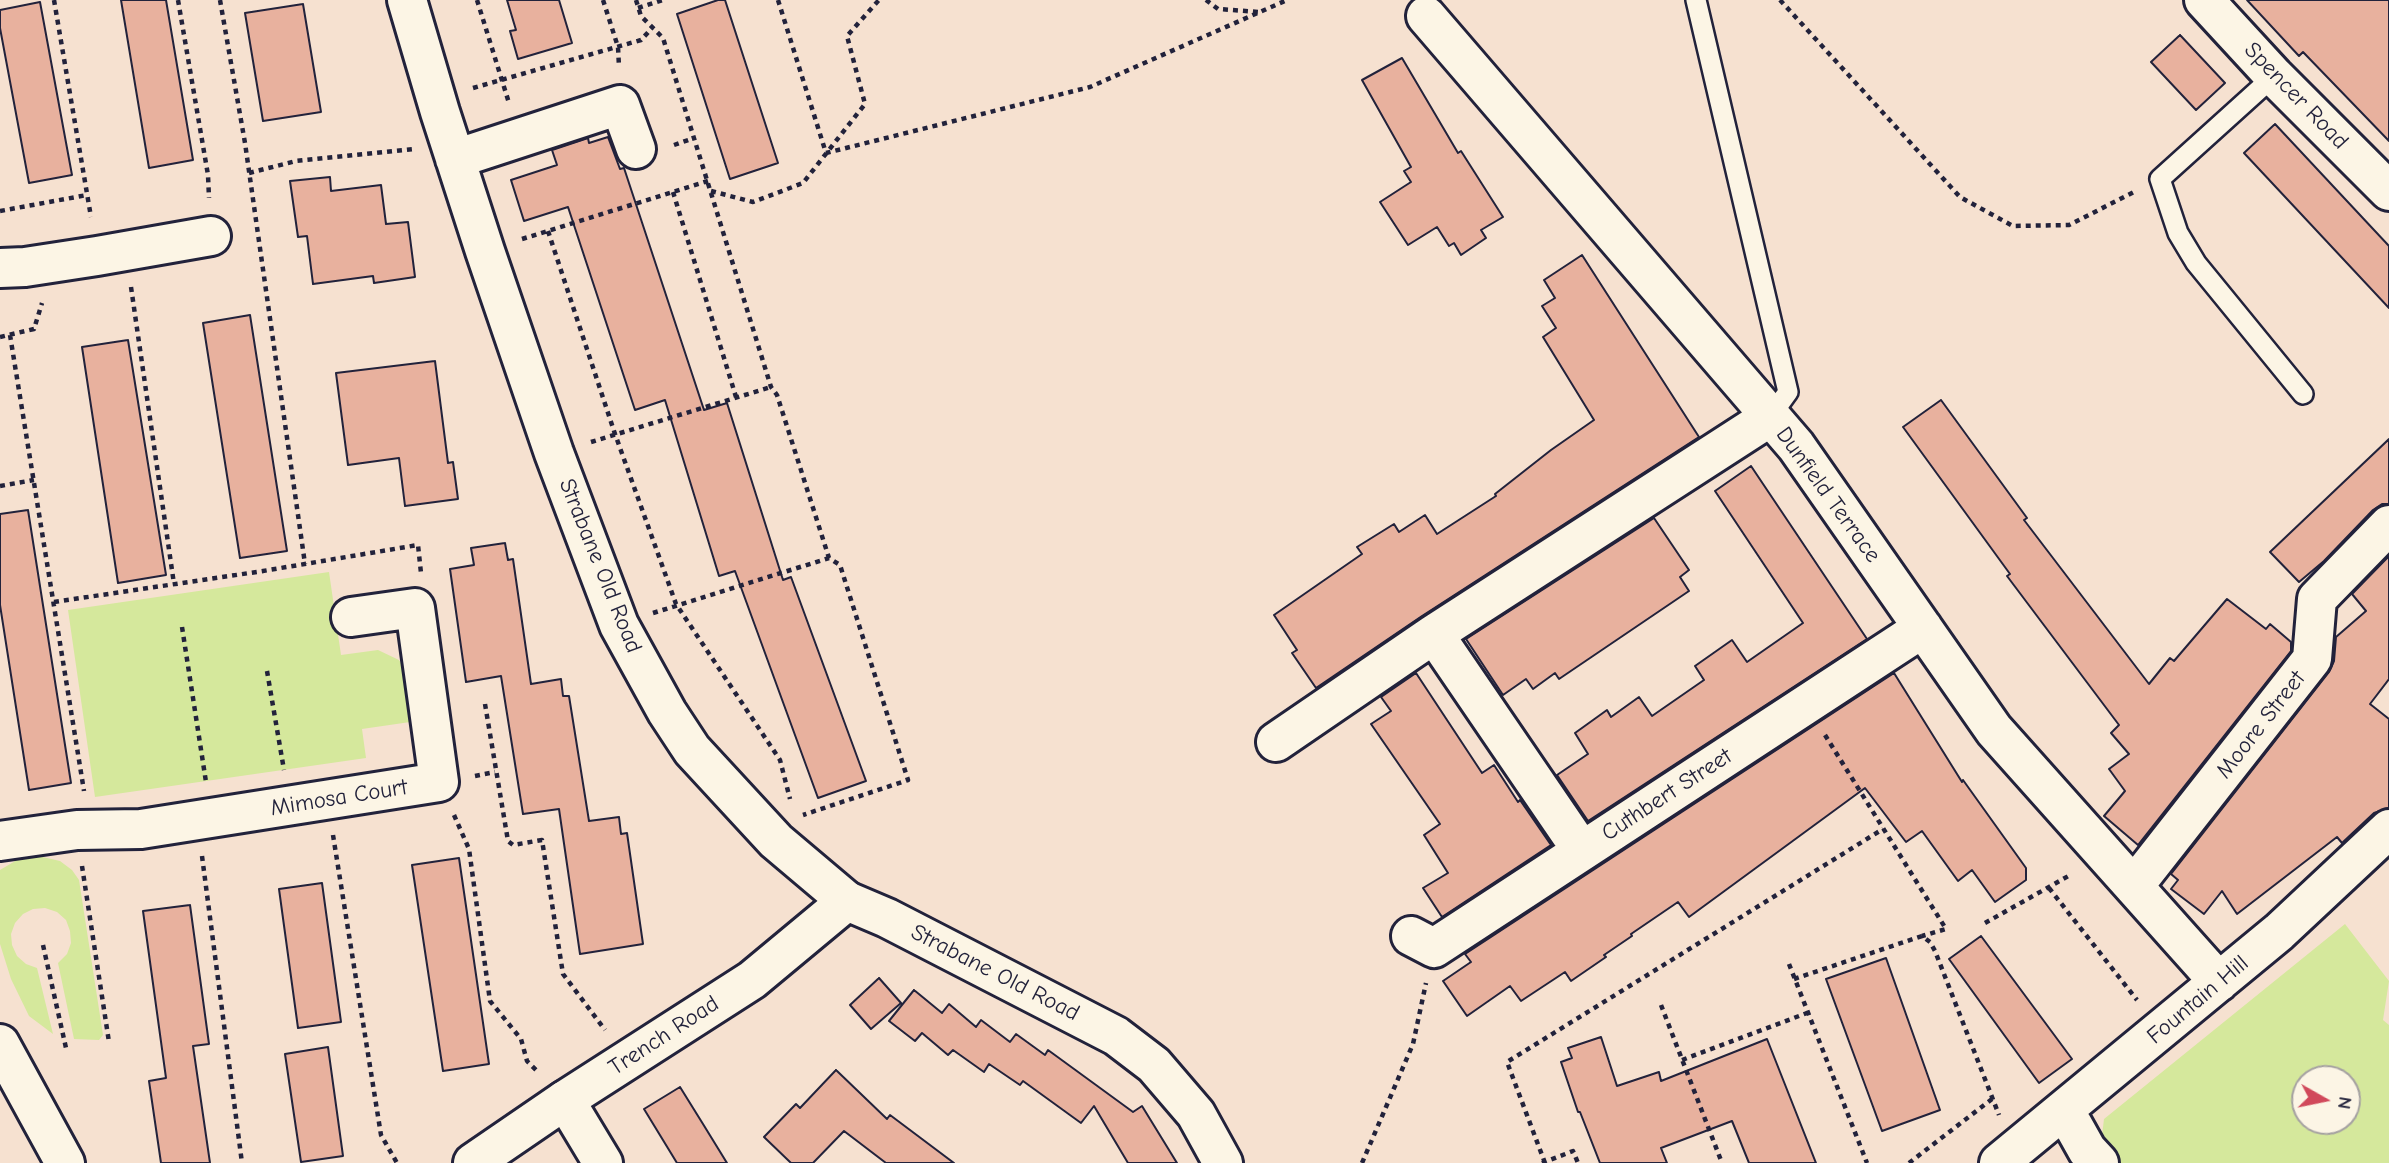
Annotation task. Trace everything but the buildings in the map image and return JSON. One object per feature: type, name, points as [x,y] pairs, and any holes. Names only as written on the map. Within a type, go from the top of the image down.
[{"type":"street","name":"Strabane Old Road","points":[[407,0],[485,251],[554,453],[619,625],[667,712],[692,750],[785,829],[847,901],[887,918],[1116,1036],[1154,1065],[1196,1114],[1223,1163]]},
{"type":"street","name":"Spencer Road","points":[[2204,0],[2274,76],[2389,191]]},
{"type":"street","name":"Dunfield Terrace","points":[[1426,16],[1796,446],[1994,730],[2219,982]]},
{"type":"street","points":[[455,159],[620,105],[650,149]]},
{"type":"street","points":[[0,268],[111,254],[211,236]]},
{"type":"street","points":[[1276,742],[1434,634],[1770,416]]},
{"type":"street","name":"Moore Street","points":[[2134,886],[2312,659],[2318,599],[2389,524]]},
{"type":"street","points":[[351,617],[415,608]]},
{"type":"street","name":"Mimosa Court","points":[[0,841],[83,830],[141,829],[439,782],[415,608]]},
{"type":"street","name":"Cuthbert Street","points":[[1422,942],[1582,851],[1923,628]]},
{"type":"street","points":[[1434,634],[1582,851]]},
{"type":"street","name":"Fountain Hill","points":[[2006,1157],[2279,932],[2389,830]]},
{"type":"street","name":"Trench Road","points":[[473,1163],[627,1059],[752,980],[847,901]]},
{"type":"street","points":[[0,1044],[65,1163]]},
{"type":"street","points":[[565,1100],[603,1163]]},
{"type":"street","points":[[2062,1113],[2099,1163]]},
{"type":"lane","points":[[1696,0],[1788,392],[1770,416]]},
{"type":"lane","points":[[2274,76],[2160,179],[2178,233],[2196,263],[2303,394]]},
{"type":"path","points":[[54,0],[87,195],[111,254],[174,584]]},
{"type":"path","points":[[178,0],[208,175],[211,236]]},
{"type":"path","points":[[220,0],[249,173],[305,564]]},
{"type":"path","points":[[477,0],[520,138]]},
{"type":"path","points":[[603,0],[618,47],[620,105]]},
{"type":"path","points":[[548,231],[615,434],[676,604],[780,760],[785,829],[908,780],[840,565],[829,558],[777,395],[771,387],[663,38],[641,16],[636,0]]},
{"type":"path","points":[[638,8],[663,0]]},
{"type":"path","points":[[778,0],[826,153]]},
{"type":"path","points":[[711,191],[753,202],[803,183],[864,104],[847,36],[879,0]]},
{"type":"path","points":[[1206,0],[1217,9],[1260,12]]},
{"type":"path","points":[[826,153],[1090,87],[1287,0]]},
{"type":"path","points":[[1780,0],[1959,197],[2013,226],[2068,225],[2160,179]]},
{"type":"path","points":[[481,86],[641,40],[652,27]]},
{"type":"path","points":[[650,149],[694,138]]},
{"type":"path","points":[[249,173],[296,161],[396,151]]},
{"type":"path","points":[[485,251],[708,181]]},
{"type":"path","points":[[673,192],[736,397]]},
{"type":"path","points":[[0,211],[87,195]]},
{"type":"path","points":[[0,337],[34,329],[55,262]]},
{"type":"path","points":[[10,335],[53,602],[109,1042]]},
{"type":"path","points":[[594,441],[771,387]]},
{"type":"path","points":[[0,486],[34,480]]},
{"type":"path","points":[[53,602],[418,545],[422,569],[415,608]]},
{"type":"path","points":[[676,604],[829,558]]},
{"type":"path","points":[[182,627],[242,1163]]},
{"type":"path","points":[[267,671],[288,806]]},
{"type":"path","points":[[485,704],[508,841],[513,845],[542,840],[563,974],[627,1059]]},
{"type":"path","points":[[1794,979],[1946,929],[1806,705]]},
{"type":"path","points":[[439,782],[469,849],[490,1001],[521,1039],[527,1060],[565,1100]]},
{"type":"path","points":[[327,799],[381,1135],[397,1163]]},
{"type":"path","points":[[1578,1163],[1573,1151],[1544,1163],[1507,1062],[1883,829]]},
{"type":"path","points":[[1985,923],[2049,888],[2161,1031]]},
{"type":"path","points":[[1922,936],[1930,942],[1935,951],[1992,1099],[2006,1157]]},
{"type":"path","points":[[1362,1163],[1413,1044],[1422,942]]},
{"type":"path","points":[[43,945],[66,1048]]},
{"type":"path","points":[[1788,964],[1867,1163]]},
{"type":"path","points":[[1661,1005],[1722,1163]]},
{"type":"path","points":[[1682,1060],[1807,1013]]},
{"type":"path","points":[[1909,1163],[1992,1099]]},
{"type":"green space","points":[[329,572],[341,655],[378,650],[399,660],[410,676],[417,721],[362,729],[366,758],[95,797],[68,610]]},
{"type":"green space","points":[[34,855],[60,861],[72,870],[79,880],[103,1035],[99,1040],[74,1039],[58,963],[67,954],[71,943],[70,931],[66,920],[57,912],[45,908],[33,909],[23,914],[15,923],[11,934],[17,956],[26,964],[37,968],[53,1034],[29,1016],[11,979],[0,944],[0,870],[22,857]]},
{"type":"green space","points":[[2345,924],[2389,981],[2383,1020],[2389,1025],[2389,1163],[2112,1163],[2100,1152],[2104,1119]]}]
